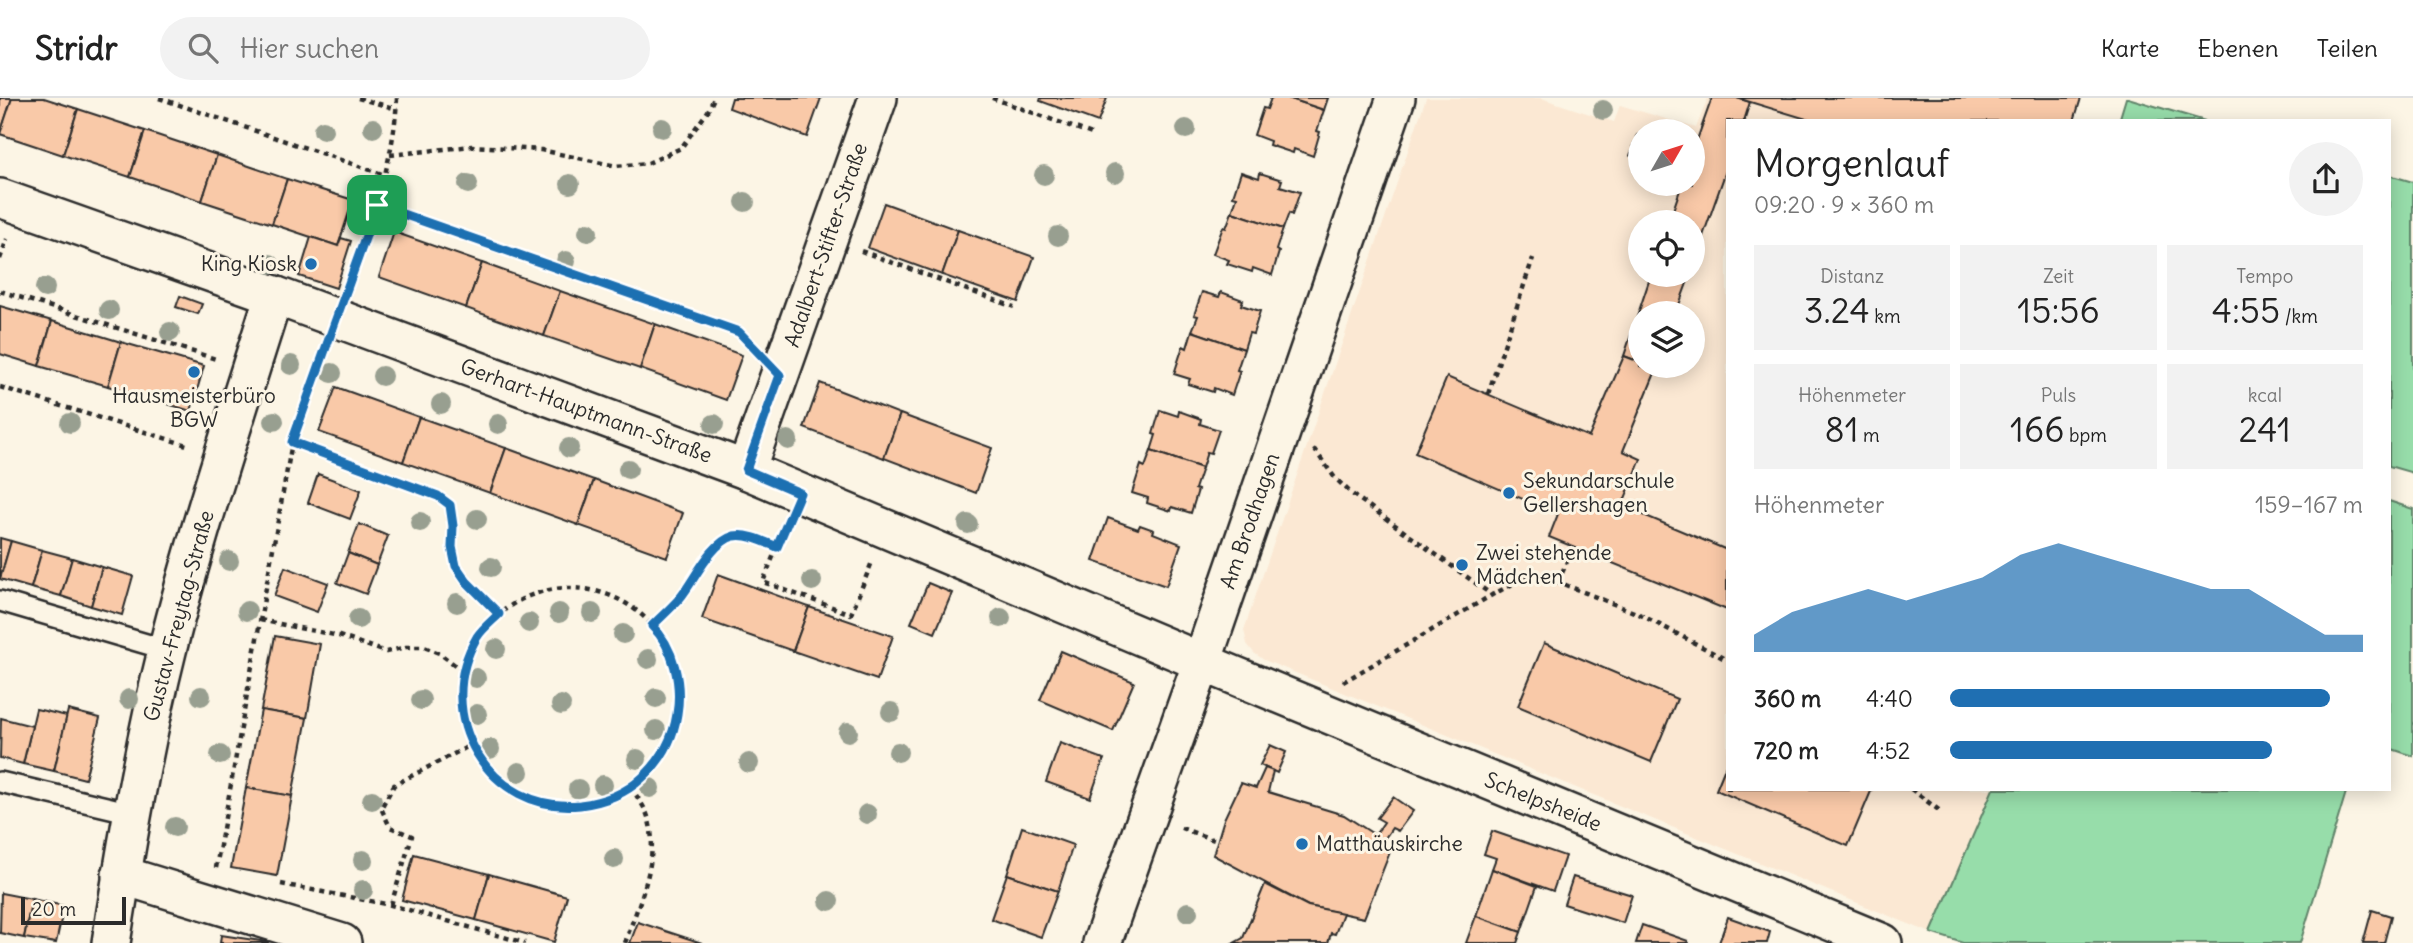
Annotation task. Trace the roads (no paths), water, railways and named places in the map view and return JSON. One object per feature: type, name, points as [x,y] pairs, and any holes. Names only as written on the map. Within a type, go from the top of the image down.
[{"type":"street","name":"Adalbert-Stifter-Straße","points":[[746,470],[878,98]]},
{"type":"street","name":"Am Brodhagen","points":[[1101,943],[1202,662],[1396,98]]},
{"type":"street","name":"Gerhart-Hauptmann-Straße","points":[[0,198],[274,295],[746,470],[1202,662]]},
{"type":"street","name":"Gustav-Freytag-Straße","points":[[111,943],[132,813],[167,650],[223,456],[274,295]]},
{"type":"street","name":"Schelpsheide","points":[[1202,662],[1882,943]]},
{"type":"street","points":[[121,875],[342,943]]},
{"type":"lane","points":[[0,601],[167,650]]},
{"type":"lane","points":[[0,782],[132,813]]},
{"type":"place","name":"King Kiosk","points":[[311,264]]},
{"type":"place","name":"Hausmeisterbüro BGW","points":[[194,372]]},
{"type":"place","name":"Sekundarschule Gellershagen","points":[[1509,493]]},
{"type":"place","name":"Zwei stehende Mädchen","points":[[1462,565]]},
{"type":"place","name":"Matthäuskirche","points":[[1302,844]]}]
